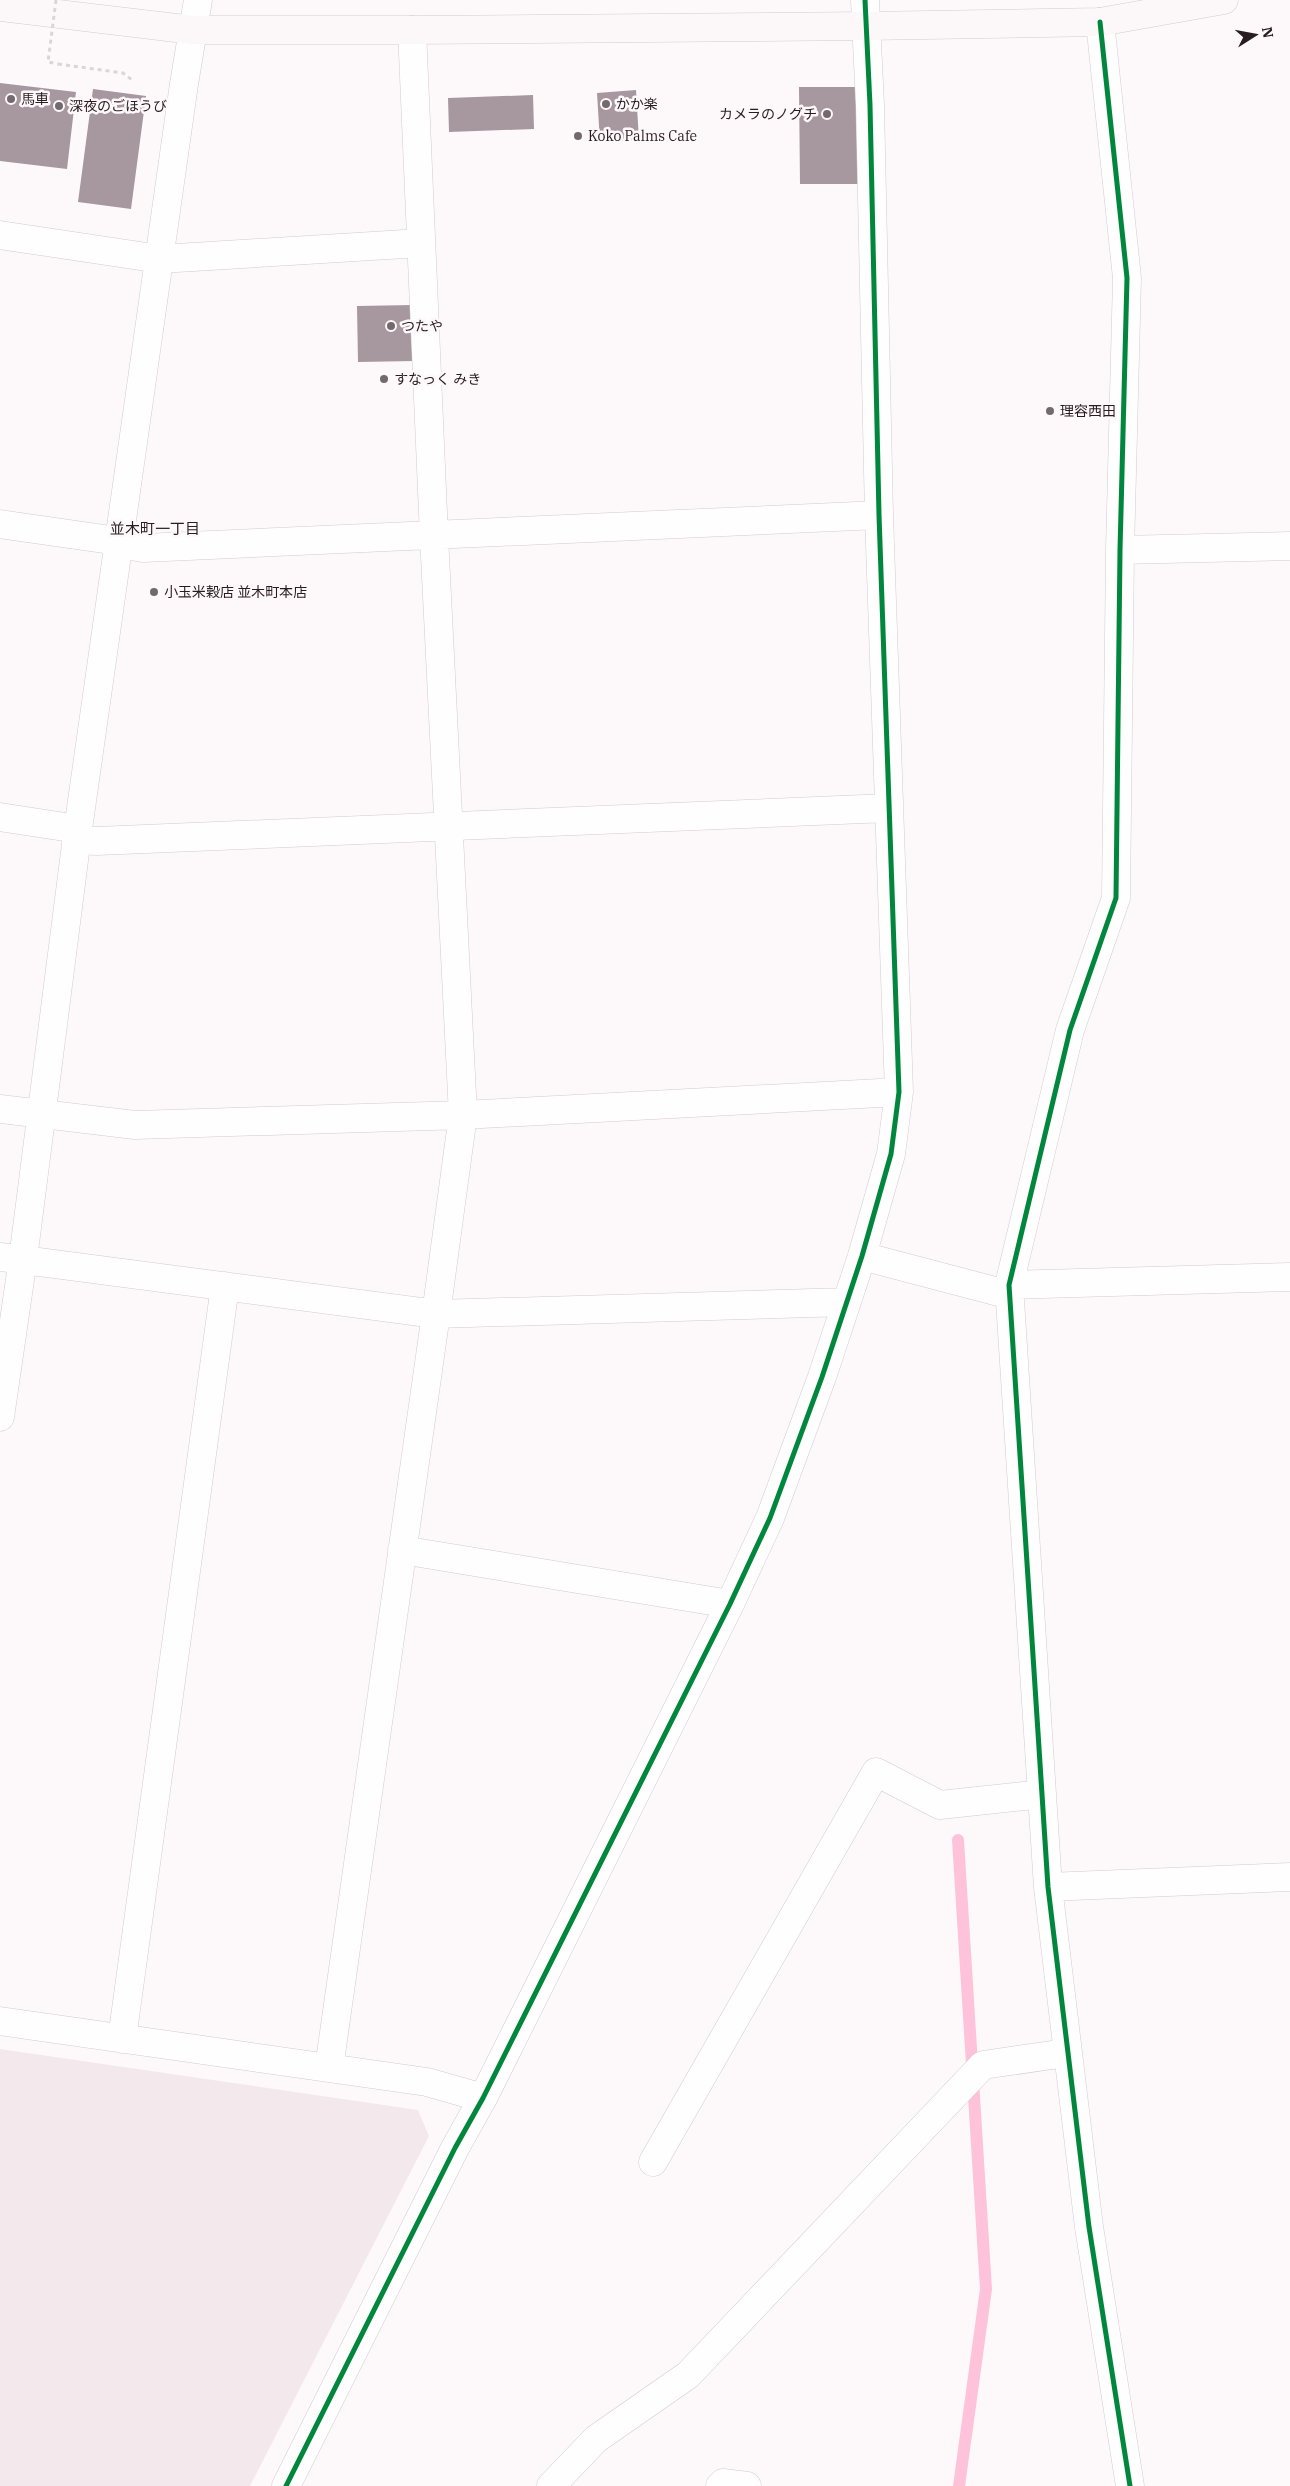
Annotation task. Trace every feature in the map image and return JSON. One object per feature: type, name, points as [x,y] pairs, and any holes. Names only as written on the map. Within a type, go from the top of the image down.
[{"type":"street","points":[[0,1417],[12,1258],[42,1114],[77,834],[198,0]]},
{"type":"street","points":[[0,7],[193,30],[412,30],[866,13],[1100,22],[1134,8],[1224,0]]},
{"type":"street","points":[[286,2486],[483,2098],[730,1604],[770,1518],[822,1377],[862,1256],[891,1154],[899,1092],[879,515],[866,13]]},
{"type":"street","points":[[1100,22],[1127,278],[1120,550],[1116,898],[1070,1030],[1009,1290],[1048,1887],[1066,2053],[1089,2227],[1130,2486]]},
{"type":"street","points":[[329,2068],[436,1314],[462,1115],[412,30]]},
{"type":"street","points":[[0,235],[160,259],[421,243]]},
{"type":"street","points":[[0,524],[143,548],[879,515]]},
{"type":"street","points":[[1120,550],[1290,546]]},
{"type":"street","points":[[0,817],[107,840],[888,808]]},
{"type":"street","points":[[0,1109],[136,1125],[462,1115],[899,1092]]},
{"type":"street","points":[[862,1256],[1009,1290],[1290,1277]]},
{"type":"street","points":[[12,1258],[436,1314],[846,1302]]},
{"type":"street","points":[[122,2039],[224,1286]]},
{"type":"street","points":[[402,1550],[730,1604]]},
{"type":"street","points":[[653,2162],[876,1772],[940,1805],[1042,1794]]},
{"type":"street","points":[[1048,1887],[1290,1877]]},
{"type":"street","points":[[0,2021],[427,2082],[483,2098]]},
{"type":"street","points":[[551,2486],[596,2439],[688,2375],[983,2065],[1066,2053]]},
{"type":"street","points":[[720,2486],[723,2483],[747,2486]]},
{"type":"path","points":[[56,0],[48,62],[123,73],[132,80]]},
{"type":"shaded area","points":[[0,2049],[418,2110],[429,2136],[250,2486],[0,2486]]},
{"type":"building","points":[[0,83],[76,92],[67,169],[0,161]]},
{"type":"building","points":[[799,87],[860,87],[861,184],[800,184]]},
{"type":"building","points":[[93,89],[146,96],[131,209],[78,202]]},
{"type":"building","points":[[636,90],[639,140],[600,142],[597,93]]},
{"type":"building","points":[[533,95],[534,129],[449,132],[448,98]]},
{"type":"building","points":[[413,305],[415,361],[358,362],[357,306]]},
{"type":"waterway","points":[[958,1840],[986,2289],[959,2486]]},
{"type":"cycle path","points":[[286,2486],[455,2148],[483,2098],[730,1604],[770,1518],[822,1377],[862,1256],[891,1154],[899,1092],[879,515],[870,105],[865,0]]},
{"type":"cycle path","points":[[1100,22],[1127,278],[1120,550],[1116,898],[1070,1030],[1009,1285],[1048,1887],[1089,2227],[1130,2486]]},
{"type":"place","name":"馬車","points":[[11,99]]},
{"type":"place","name":"かか楽","points":[[606,104]]},
{"type":"place","name":"深夜のごほうび","points":[[59,106]]},
{"type":"place","name":"カメラのノグチ","points":[[827,114]]},
{"type":"place","name":"Koko Palms Cafe","points":[[578,136]]},
{"type":"place","name":"つたや","points":[[391,326]]},
{"type":"place","name":"すなっく みき","points":[[384,379]]},
{"type":"place","name":"理容西田","points":[[1050,411]]},
{"type":"place","name":"小玉米穀店 並木町本店","points":[[154,592]]},
{"type":"district","name":"並木町一丁目","points":[[155,528]]}]
